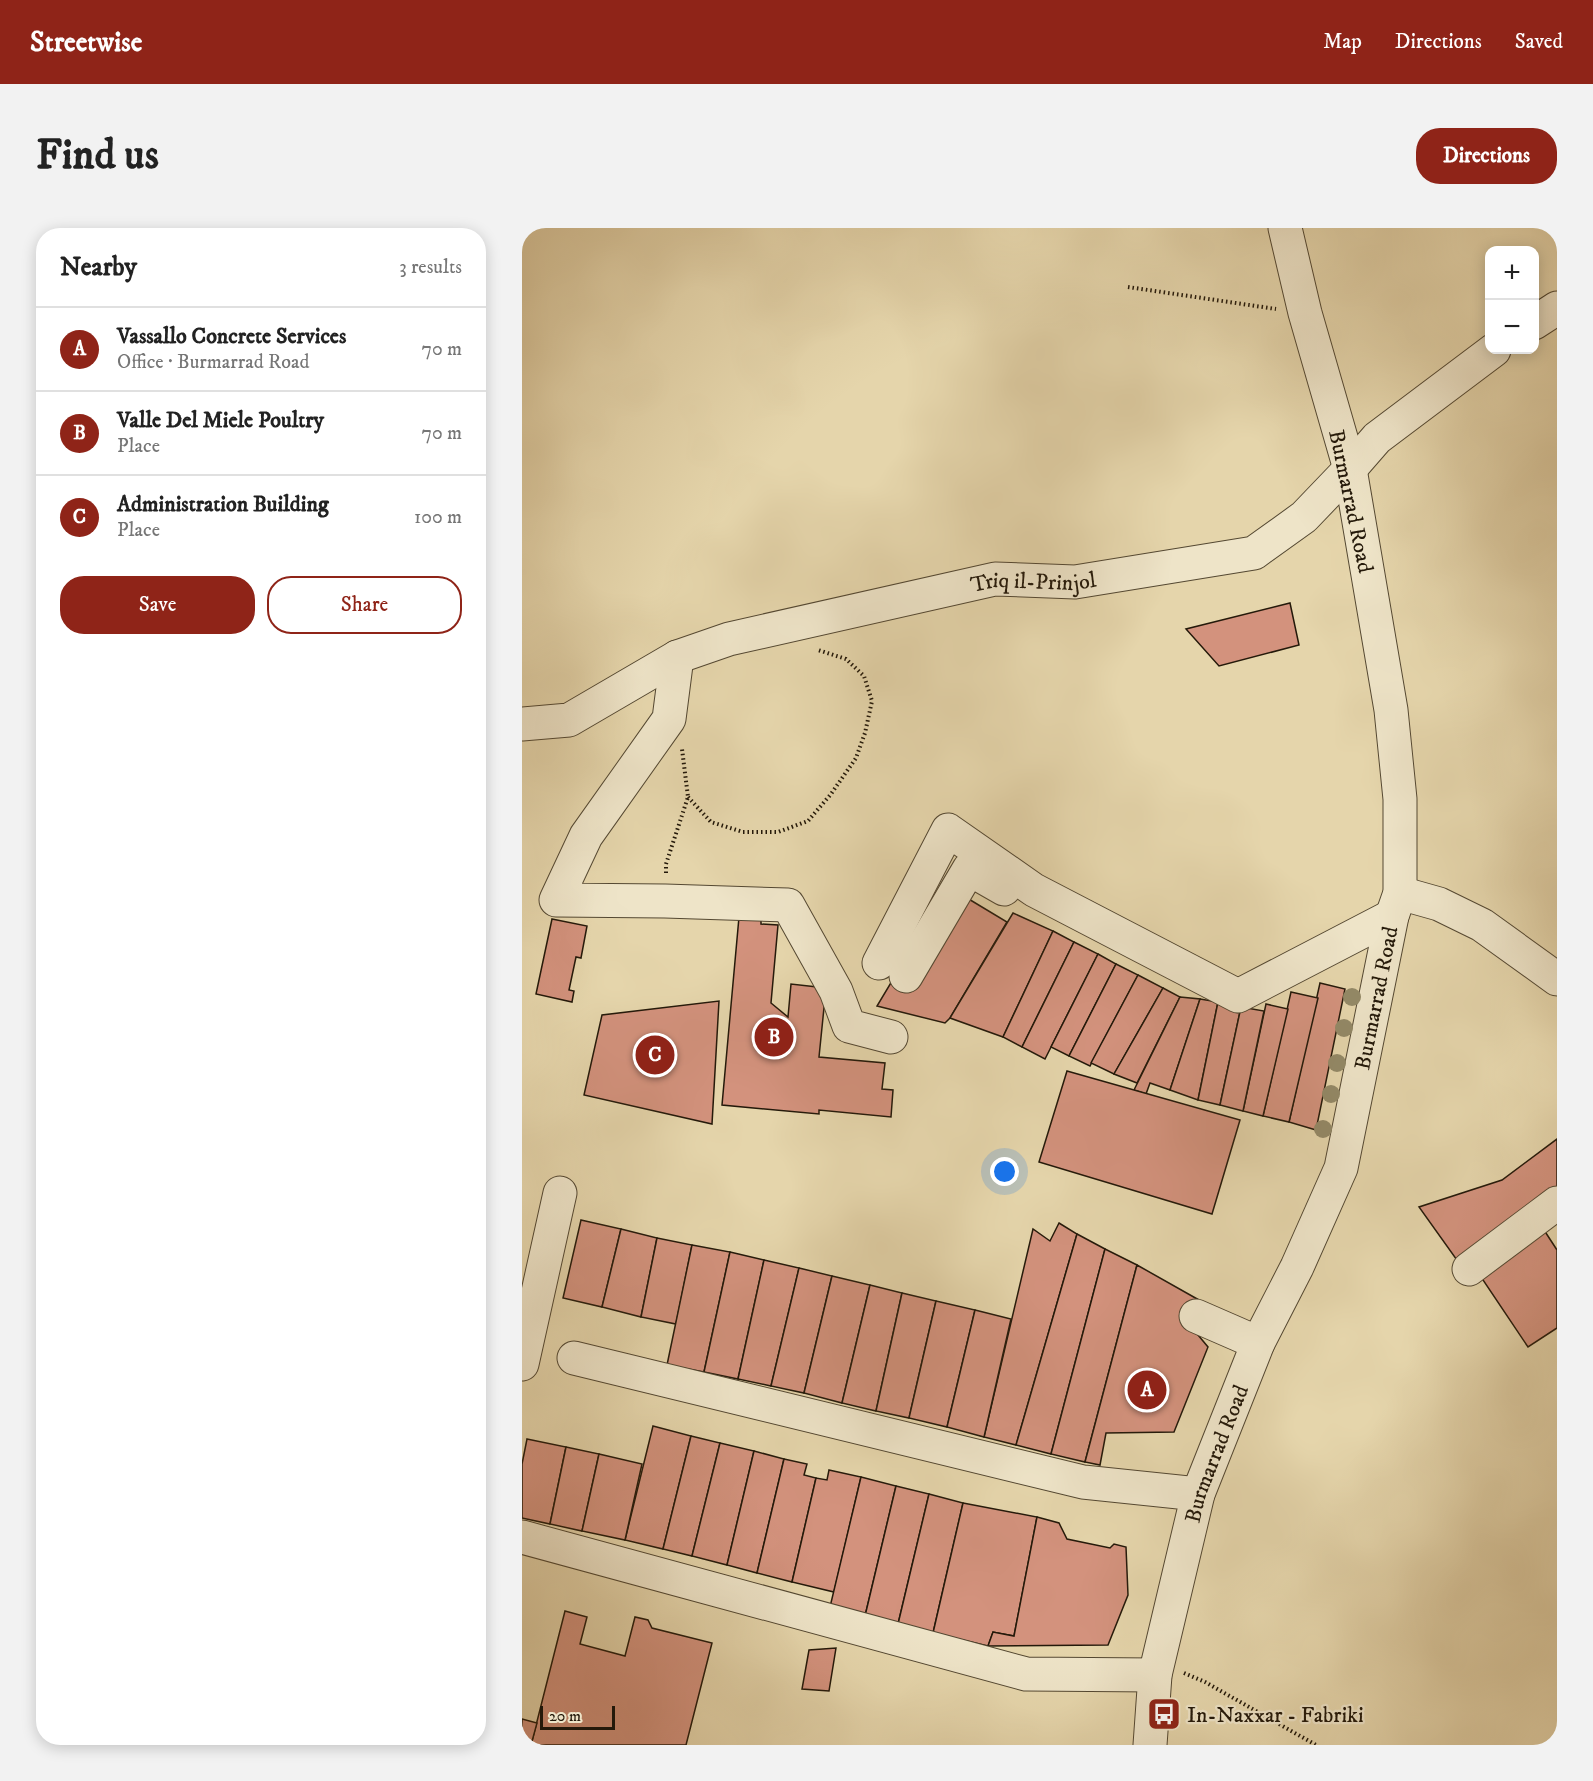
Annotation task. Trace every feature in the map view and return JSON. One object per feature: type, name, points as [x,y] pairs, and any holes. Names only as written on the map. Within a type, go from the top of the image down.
[{"type":"street","name":"Burmarrad Road","points":[[1150,1745],[1157,1668],[1198,1494],[1258,1342],[1297,1267],[1341,1168],[1396,904],[1400,799],[1391,710],[1350,469],[1305,313],[1285,228]]},
{"type":"street","points":[[1539,320],[1557,308]]},
{"type":"street","name":"Triq il-Prinjol","points":[[522,724],[568,720],[677,657],[729,639],[995,579],[1075,582],[1254,553],[1304,517],[1377,438],[1489,354]]},
{"type":"street","points":[[677,657],[669,718],[586,836],[556,900],[665,900],[789,904],[836,992],[849,1026],[891,1037]]},
{"type":"street","points":[[1034,890],[1015,894],[969,869],[892,969],[948,830],[1034,890],[1238,996],[1396,904],[1439,904],[1482,925],[1557,979]]},
{"type":"street","points":[[522,1364],[560,1193]]},
{"type":"street","points":[[1469,1269],[1557,1203]]},
{"type":"street","points":[[1196,1316],[1258,1342]]},
{"type":"street","points":[[574,1359],[1083,1482],[1198,1494]]},
{"type":"street","points":[[522,1537],[1026,1674],[1157,1668]]},
{"type":"path","points":[[1128,286],[1305,313]]},
{"type":"path","points":[[688,797],[711,822],[743,832],[778,832],[808,821],[824,803],[856,758],[865,733],[872,701],[864,676],[846,659],[821,650],[812,650]]},
{"type":"path","points":[[665,900],[666,864],[688,797],[681,745]]},
{"type":"path","points":[[1157,1668],[1205,1682],[1316,1745]]},
{"type":"building","points":[[1290,603],[1299,645],[1219,666],[1186,629]]},
{"type":"building","points":[[967,898],[1007,922],[950,1018],[945,1023],[877,1006],[895,976]]},
{"type":"building","points":[[1013,913],[1053,931],[1003,1037],[950,1018]]},
{"type":"building","points":[[739,917],[761,919],[761,924],[778,925],[771,1003],[788,1017],[791,984],[826,988],[819,1057],[885,1063],[882,1089],[893,1090],[891,1117],[819,1110],[819,1114],[722,1105]]},
{"type":"building","points":[[552,919],[587,926],[581,958],[576,957],[569,990],[574,991],[572,1002],[536,994]]},
{"type":"building","points":[[1053,931],[1074,942],[1022,1047],[1003,1037]]},
{"type":"building","points":[[1074,942],[1098,954],[1045,1059],[1022,1047]]},
{"type":"building","points":[[1098,954],[1116,964],[1069,1056],[1051,1047]]},
{"type":"building","points":[[1116,964],[1138,975],[1090,1066],[1069,1056]]},
{"type":"building","points":[[1138,975],[1163,988],[1114,1074],[1091,1063]]},
{"type":"building","points":[[1320,983],[1345,989],[1316,1130],[1289,1122]]},
{"type":"building","points":[[1163,988],[1180,997],[1137,1083],[1114,1074]]},
{"type":"building","points":[[1291,992],[1318,998],[1289,1122],[1263,1116]]},
{"type":"building","points":[[1180,997],[1200,999],[1170,1090],[1150,1083],[1146,1094],[1134,1090]]},
{"type":"building","points":[[1200,999],[1218,1002],[1198,1100],[1170,1090]]},
{"type":"building","points":[[719,1001],[712,1124],[584,1095],[602,1015]]},
{"type":"building","points":[[1218,1002],[1241,1007],[1220,1105],[1198,1100]]},
{"type":"building","points":[[1266,1004],[1288,1009],[1263,1116],[1243,1111]]},
{"type":"building","points":[[1241,1007],[1264,1011],[1243,1111],[1220,1105]]},
{"type":"building","points":[[1067,1071],[1240,1120],[1212,1214],[1039,1162]]},
{"type":"building","points":[[1557,1139],[1557,1193],[1459,1263],[1419,1207],[1502,1180]]},
{"type":"building","points":[[581,1220],[621,1229],[602,1307],[563,1298]]},
{"type":"building","points":[[1059,1223],[1077,1234],[1016,1445],[984,1437],[1033,1229],[1050,1241]]},
{"type":"building","points":[[621,1229],[657,1238],[641,1317],[602,1307]]},
{"type":"building","points":[[1544,1230],[1557,1250],[1557,1328],[1528,1347],[1479,1274]]},
{"type":"building","points":[[1077,1234],[1105,1249],[1051,1454],[1016,1445]]},
{"type":"building","points":[[657,1238],[692,1245],[676,1324],[641,1317]]},
{"type":"building","points":[[692,1245],[730,1252],[704,1372],[667,1365]]},
{"type":"building","points":[[1105,1249],[1137,1265],[1085,1462],[1051,1454]]},
{"type":"building","points":[[730,1252],[764,1260],[738,1379],[704,1372]]},
{"type":"building","points":[[764,1260],[799,1268],[771,1386],[738,1379]]},
{"type":"building","points":[[1137,1265],[1199,1300],[1193,1329],[1208,1347],[1174,1432],[1106,1433],[1100,1465],[1085,1462]]},
{"type":"building","points":[[799,1268],[832,1276],[804,1393],[771,1386]]},
{"type":"building","points":[[832,1276],[870,1285],[842,1403],[804,1393]]},
{"type":"building","points":[[870,1285],[902,1293],[876,1411],[842,1403]]},
{"type":"building","points":[[902,1293],[936,1301],[909,1418],[876,1411]]},
{"type":"building","points":[[936,1301],[975,1310],[947,1427],[909,1418]]},
{"type":"building","points":[[975,1310],[1011,1319],[984,1437],[947,1427]]},
{"type":"building","points":[[653,1426],[691,1436],[663,1549],[625,1540]]},
{"type":"building","points":[[691,1436],[720,1443],[692,1556],[663,1549]]},
{"type":"building","points":[[527,1439],[566,1447],[550,1524],[522,1518],[522,1464]]},
{"type":"building","points":[[720,1443],[754,1451],[727,1565],[692,1556]]},
{"type":"building","points":[[566,1447],[599,1454],[582,1531],[550,1524]]},
{"type":"building","points":[[754,1451],[784,1459],[757,1573],[727,1565]]},
{"type":"building","points":[[599,1454],[642,1464],[625,1540],[582,1531]]},
{"type":"building","points":[[784,1459],[807,1464],[804,1475],[816,1478],[792,1582],[757,1573]]},
{"type":"building","points":[[829,1470],[861,1477],[834,1592],[792,1582],[816,1478],[827,1480]]},
{"type":"building","points":[[861,1477],[896,1486],[865,1616],[830,1607]]},
{"type":"building","points":[[896,1486],[929,1494],[898,1624],[865,1616]]},
{"type":"building","points":[[929,1494],[963,1503],[933,1633],[898,1624]]},
{"type":"building","points":[[963,1503],[1037,1517],[1014,1636],[993,1632],[988,1646],[933,1633]]},
{"type":"building","points":[[1037,1517],[1059,1523],[1067,1539],[1110,1548],[1114,1544],[1126,1547],[1128,1595],[1108,1645],[988,1646],[993,1632],[1014,1636]]},
{"type":"building","points":[[565,1611],[587,1617],[580,1644],[625,1656],[635,1617],[648,1620],[652,1628],[712,1643],[686,1745],[531,1745]]},
{"type":"building","points":[[836,1648],[829,1691],[802,1689],[809,1650]]},
{"type":"building","points":[[522,1719],[537,1723],[531,1745],[522,1745]]},
{"type":"place","name":"Valle Del Miele Poultry","points":[[774,1037]]},
{"type":"place","name":"Administration Building","points":[[655,1055]]},
{"type":"place","name":"Vassallo Concrete Services","points":[[1147,1390]]},
{"type":"place","name":"In-Naxxar - Fabriki","points":[[1164,1714]]}]
